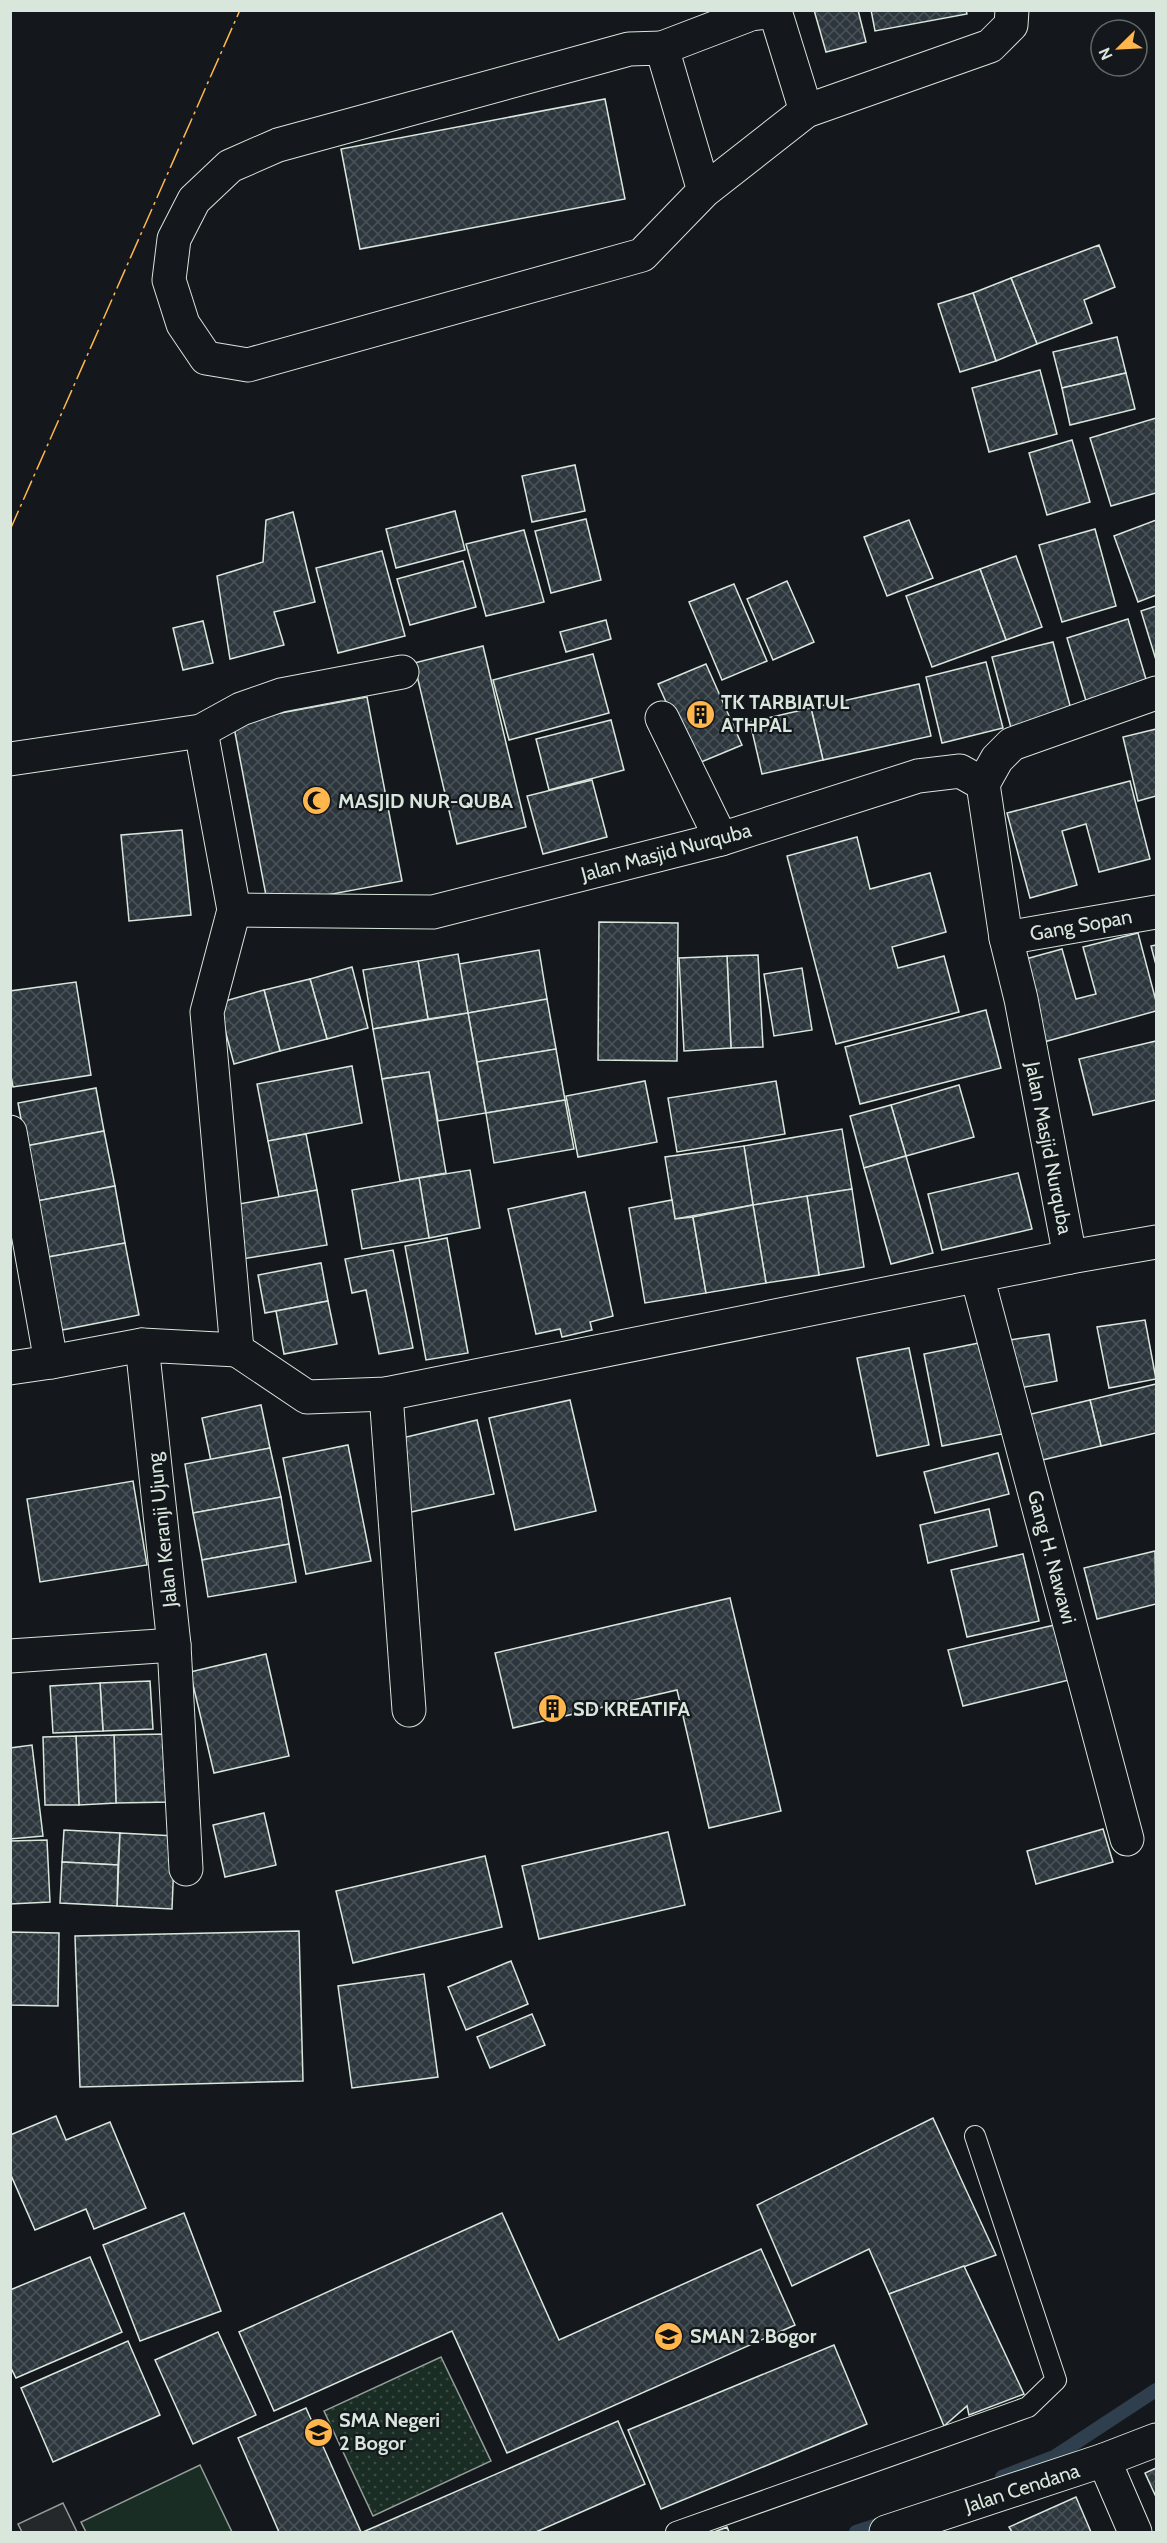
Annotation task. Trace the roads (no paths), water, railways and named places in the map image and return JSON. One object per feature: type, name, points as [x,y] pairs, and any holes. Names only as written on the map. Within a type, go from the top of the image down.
[{"type":"street","points":[[807,111],[775,11],[751,14],[662,48],[630,49],[593,58],[278,145],[230,166],[194,200],[174,239],[169,280],[183,324],[206,358],[248,365],[642,255],[704,191],[807,111],[990,46],[1011,25],[1012,10]]},
{"type":"street","points":[[662,48],[704,191]]},
{"type":"street","points":[[10,759],[201,731],[241,709],[281,695],[402,672]]},
{"type":"street","points":[[983,784],[997,759],[1012,744],[1156,693]]},
{"type":"street","points":[[662,718],[721,839]]},
{"type":"street","points":[[201,731],[234,910],[207,1012],[237,1350]]},
{"type":"street","name":"Jalan Masjid Nurquba","points":[[234,910],[433,912],[721,839],[918,777],[960,771],[983,784],[1006,938],[1021,999],[1070,1257]]},
{"type":"street","name":"Gang Sopan","points":[[1006,938],[1156,912]]},
{"type":"street","points":[[10,1132],[51,1362]]},
{"type":"street","points":[[10,1368],[142,1345],[237,1350],[308,1397],[386,1394],[1070,1257],[1156,1242]]},
{"type":"street","name":"Gang H. Nawawi","points":[[977,1276],[1127,1839]]},
{"type":"street","name":"Jalan Keranji Ujung","points":[[142,1345],[174,1645],[186,1869]]},
{"type":"street","points":[[386,1394],[409,1710]]},
{"type":"street","points":[[10,1656],[174,1645]]},
{"type":"street","name":"Jalan Cendana","points":[[886,2532],[1104,2460],[1156,2440]]},
{"type":"street","points":[[1104,2460],[1135,2532]]},
{"type":"lane","points":[[676,2532],[1028,2407],[1056,2380],[975,2136]]},
{"type":"waterway","points":[[1002,2477],[1054,2457],[1156,2390]]},
{"type":"waterway","points":[[856,2532],[887,2522]]},
{"type":"place","name":"TK TARBIATUL ATHPAL","points":[[700,714]]},
{"type":"place","name":"MASJID NUR-QUBA","points":[[317,801]]},
{"type":"place","name":"SD KREATIFA","points":[[552,1709]]},
{"type":"place","name":"SMAN 2 Bogor","points":[[669,2336]]},
{"type":"place","name":"SMA Negeri 2 Bogor","points":[[318,2432]]}]
